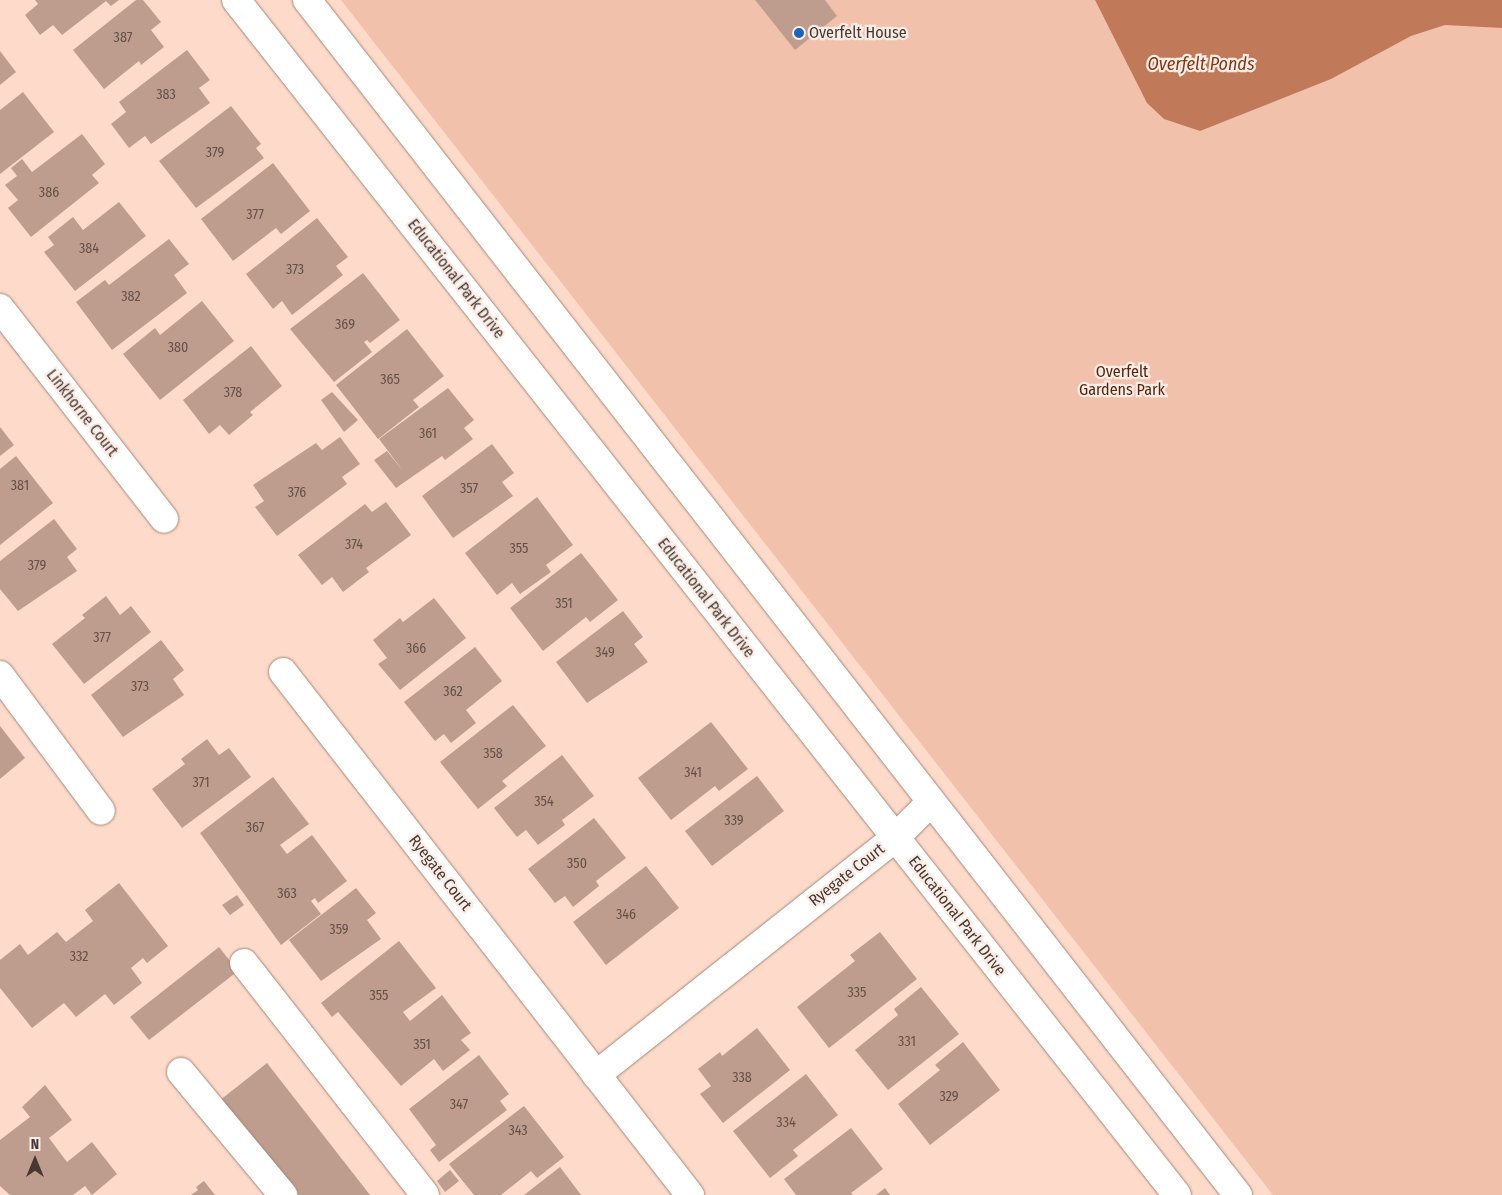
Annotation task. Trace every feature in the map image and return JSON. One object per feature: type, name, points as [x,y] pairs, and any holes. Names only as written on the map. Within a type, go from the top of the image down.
[{"type":"street","name":"Educational Park Drive","points":[[236,0],[1177,1195]]},
{"type":"street","points":[[307,0],[1238,1195]]},
{"type":"street","name":"Linkhorne Court","points":[[0,308],[164,519]]},
{"type":"street","name":"Ryegate Court","points":[[283,672],[690,1195]]},
{"type":"street","points":[[0,674],[101,811]]},
{"type":"street","name":"Ryegate Court","points":[[596,1075],[895,838],[931,802]]},
{"type":"street","points":[[244,963],[425,1195]]},
{"type":"street","points":[[181,1072],[283,1195]]},
{"type":"green space","name":"Overfelt Gardens Park","points":[[341,0],[1502,0],[1502,1195],[1273,1195]]},
{"type":"water","name":"Overfelt Ponds","points":[[1095,0],[1502,0],[1502,28],[1445,25],[1411,36],[1331,79],[1200,131],[1164,119],[1147,103]]},
{"type":"building","points":[[35,0],[119,0],[111,6],[106,1],[62,35],[53,25],[40,35],[25,15],[38,4]]},
{"type":"building","points":[[136,0],[143,0],[161,22],[151,30],[164,47],[141,65],[139,61],[104,89],[73,50]]},
{"type":"building","name":"Overfelt House","points":[[755,0],[825,0],[837,16],[795,50]]},
{"type":"building","points":[[187,50],[210,80],[199,88],[210,103],[151,144],[145,136],[129,148],[111,124],[126,112],[119,102]]},
{"type":"building","points":[[0,51],[16,72],[0,85]]},
{"type":"building","points":[[23,92],[54,132],[0,174],[0,110]]},
{"type":"building","points":[[231,106],[261,144],[256,148],[264,158],[196,208],[159,161]]},
{"type":"building","points":[[82,134],[105,164],[92,175],[99,183],[31,237],[8,208],[18,200],[5,185],[17,176],[11,168],[22,159],[32,172]]},
{"type":"building","points":[[273,163],[310,211],[281,234],[276,228],[233,261],[201,219]]},
{"type":"building","points":[[119,202],[146,236],[75,291],[44,252],[54,245],[48,237],[73,217],[83,230]]},
{"type":"building","points":[[317,218],[348,257],[336,266],[343,275],[292,315],[282,301],[273,309],[246,274]]},
{"type":"building","points":[[169,239],[189,264],[174,275],[187,293],[112,350],[76,302],[105,280],[109,285]]},
{"type":"building","points":[[363,273],[400,320],[370,343],[367,340],[364,342],[372,352],[334,382],[290,329]]},
{"type":"building","points":[[202,301],[234,341],[160,400],[123,354],[155,328],[160,335]]},
{"type":"building","points":[[407,329],[444,376],[413,400],[419,407],[378,439],[336,385]]},
{"type":"building","points":[[251,346],[282,386],[250,412],[253,415],[229,435],[220,425],[209,434],[183,400]]},
{"type":"building","points":[[448,388],[474,420],[464,428],[473,439],[445,460],[442,456],[396,488],[374,460],[387,451],[404,472],[379,439]]},
{"type":"building","points":[[332,392],[358,420],[344,432],[321,400]]},
{"type":"building","points":[[0,427],[14,445],[0,456]]},
{"type":"building","points":[[340,437],[360,464],[342,477],[347,484],[277,536],[255,507],[264,501],[253,485],[316,443],[322,450]]},
{"type":"building","points":[[492,444],[514,473],[502,482],[513,496],[453,538],[422,496]]},
{"type":"building","points":[[16,456],[53,503],[0,545],[0,469]]},
{"type":"building","points":[[537,497],[573,545],[546,565],[551,572],[520,594],[512,583],[497,595],[465,553]]},
{"type":"building","points":[[386,502],[411,535],[366,568],[369,572],[343,592],[332,577],[322,585],[298,555],[365,504],[372,512]]},
{"type":"building","points":[[54,519],[77,549],[67,557],[77,571],[18,611],[0,589],[0,561]]},
{"type":"building","points":[[581,553],[618,600],[590,622],[586,617],[543,651],[510,608]]},
{"type":"building","points":[[106,596],[120,615],[131,606],[151,632],[84,684],[52,644],[85,618],[82,615]]},
{"type":"building","points":[[434,598],[466,638],[400,690],[378,664],[387,658],[373,640],[400,618],[403,622]]},
{"type":"building","points":[[623,611],[643,637],[634,644],[648,662],[587,703],[556,662]]},
{"type":"building","points":[[161,640],[184,670],[173,679],[184,695],[123,737],[91,695]]},
{"type":"building","points":[[475,647],[502,681],[466,710],[476,723],[451,743],[444,734],[435,741],[404,702]]},
{"type":"building","points":[[513,705],[546,746],[502,781],[507,786],[478,809],[440,762]]},
{"type":"building","points":[[711,722],[748,769],[719,791],[715,786],[671,820],[638,778]]},
{"type":"building","points":[[0,726],[25,758],[0,779]]},
{"type":"building","points":[[207,739],[219,755],[229,748],[251,777],[182,828],[152,789],[185,764],[181,759]]},
{"type":"building","points":[[562,755],[594,796],[562,820],[565,825],[538,845],[526,830],[517,837],[494,808]]},
{"type":"building","points":[[757,776],[784,811],[712,866],[685,831]]},
{"type":"building","points":[[273,777],[309,824],[280,845],[287,854],[312,835],[347,881],[318,903],[315,898],[311,901],[321,914],[281,945],[200,833]]},
{"type":"building","points":[[594,818],[626,858],[596,881],[599,886],[573,907],[565,896],[555,903],[528,869]]},
{"type":"building","points":[[646,866],[679,908],[606,965],[573,922]]},
{"type":"building","points":[[119,883],[168,946],[147,963],[143,958],[131,968],[142,983],[114,1005],[105,994],[76,1017],[64,1003],[32,1028],[0,988],[0,960],[20,944],[28,955],[57,932],[66,942],[93,921],[85,910]]},
{"type":"building","points":[[356,888],[376,913],[367,920],[381,939],[321,981],[289,940]]},
{"type":"building","points":[[237,895],[244,905],[230,915],[222,905]]},
{"type":"building","points":[[880,932],[917,979],[829,1048],[797,1007],[855,961],[850,955]]},
{"type":"building","points":[[399,941],[436,988],[403,1012],[410,1021],[442,995],[471,1033],[461,1040],[470,1050],[443,1071],[434,1059],[401,1086],[338,1012],[332,1017],[321,1003]]},
{"type":"building","points":[[219,947],[238,971],[149,1040],[130,1017]]},
{"type":"building","points":[[921,987],[959,1034],[888,1090],[855,1050],[898,1015],[894,1009]]},
{"type":"building","points":[[757,1028],[790,1070],[723,1123],[700,1094],[711,1086],[698,1069],[720,1052],[722,1056]]},
{"type":"building","points":[[963,1042],[1000,1090],[930,1145],[898,1104],[940,1070],[935,1065]]},
{"type":"building","points":[[479,1055],[509,1094],[500,1101],[507,1110],[439,1162],[430,1150],[436,1145],[409,1109]]},
{"type":"building","points":[[267,1063],[370,1195],[292,1195],[219,1101]]},
{"type":"building","points":[[806,1074],[838,1115],[793,1150],[798,1156],[770,1178],[733,1131]]},
{"type":"building","points":[[45,1085],[72,1120],[49,1138],[67,1162],[92,1142],[117,1174],[92,1195],[85,1186],[73,1195],[10,1195],[0,1186],[0,1140],[30,1117],[22,1107]]},
{"type":"building","points":[[524,1106],[564,1157],[537,1178],[531,1171],[501,1195],[474,1195],[449,1164]]},
{"type":"building","points":[[851,1128],[883,1169],[851,1193],[853,1195],[796,1195],[784,1179]]},
{"type":"building","points":[[560,1167],[581,1195],[524,1195]]},
{"type":"building","points":[[450,1170],[459,1181],[445,1192],[437,1181]]},
{"type":"building","points":[[204,1181],[215,1195],[191,1195],[198,1190],[196,1187]]},
{"type":"building","points":[[885,1188],[890,1195],[876,1195]]},
{"type":"place","name":"Overfelt House","points":[[799,33]]}]
